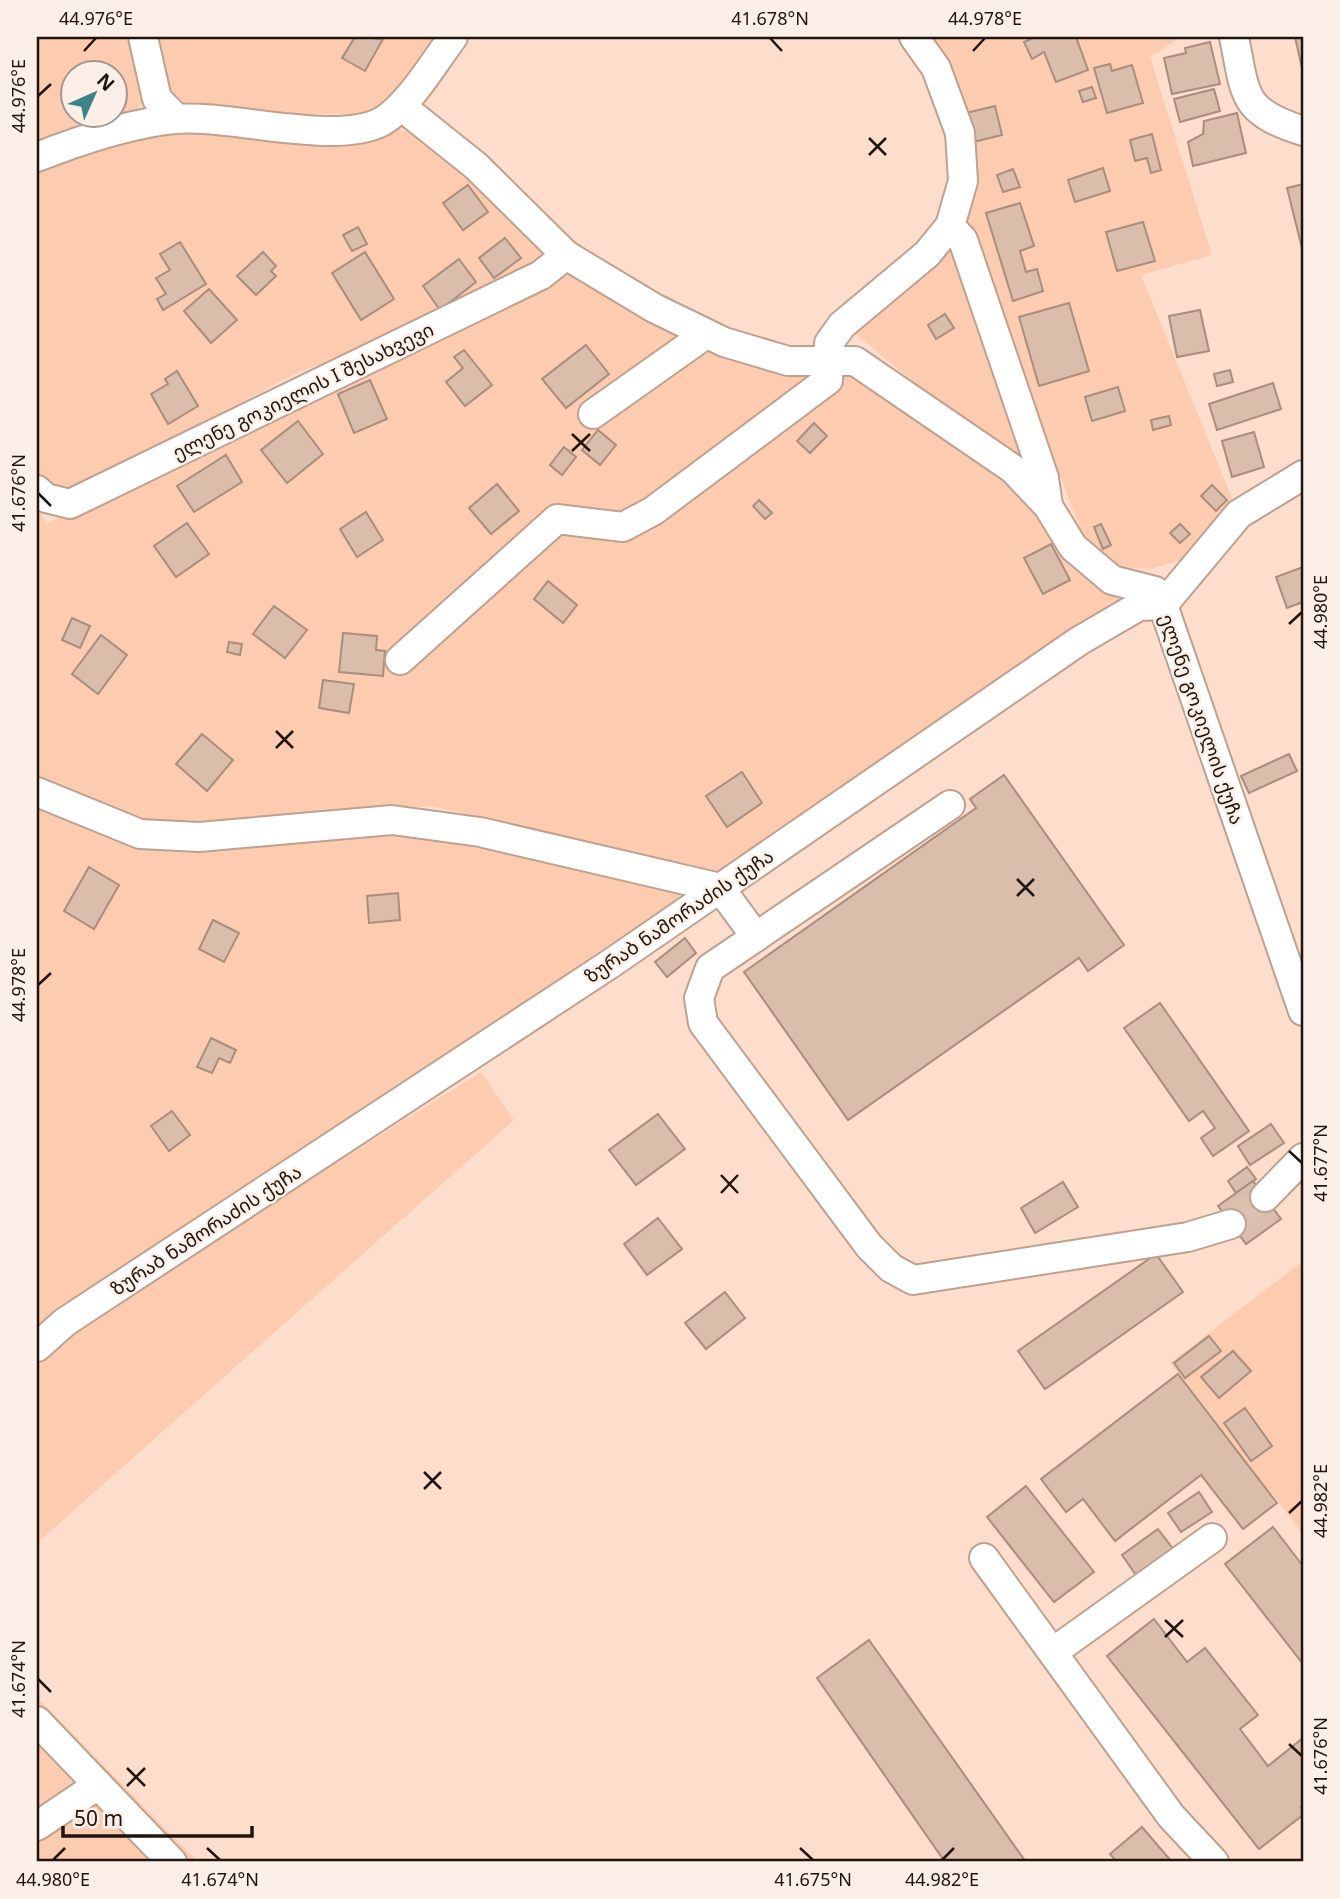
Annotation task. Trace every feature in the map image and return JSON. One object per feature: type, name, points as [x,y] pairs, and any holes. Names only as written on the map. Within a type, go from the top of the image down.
[{"type":"street","points":[[143,37],[156,99],[176,118]]},
{"type":"street","points":[[37,157],[74,142],[176,118],[334,129],[381,122],[401,106],[453,37]]},
{"type":"street","points":[[400,660],[557,519],[623,527],[653,511],[828,380],[829,343],[842,325],[927,254],[950,226],[963,181],[960,133],[936,68],[914,37]]},
{"type":"street","points":[[1234,37],[1246,97],[1271,121],[1303,131]]},
{"type":"street","points":[[401,106],[476,166],[566,254],[654,308],[724,342],[788,360],[827,360]]},
{"type":"street","points":[[950,226],[963,240],[1044,478],[1048,506]]},
{"type":"street","name":"ელენე გოკიელის I შესახვევი","points":[[37,490],[46,499],[70,504],[541,275],[566,254]]},
{"type":"street","points":[[593,414],[706,334]]},
{"type":"street","name":"ელენე გოკიელის ქუჩა","points":[[827,360],[855,361],[1013,469],[1048,506],[1073,547],[1112,580],[1155,591],[1163,605],[1303,1011]]},
{"type":"street","points":[[1163,605],[1239,514],[1303,475]]},
{"type":"street","name":"ზურაბ ნამორაძის ქუჩა","points":[[37,1347],[65,1322],[720,888],[1079,641],[1139,606],[1163,605]]},
{"type":"street","points":[[37,792],[140,834],[200,837],[392,820],[480,832],[720,888],[756,937]]},
{"type":"street","points":[[950,805],[710,968],[699,998],[703,1023],[869,1246],[891,1268],[913,1280],[1188,1237],[1231,1224]]},
{"type":"street","points":[[1265,1197],[1303,1158]]},
{"type":"street","points":[[1053,1652],[1212,1538]]},
{"type":"street","points":[[984,1558],[1171,1816],[1214,1862]]},
{"type":"street","points":[[37,1721],[172,1862]]},
{"type":"street","points":[[37,1826],[98,1785]]},
{"type":"shaded area","points":[[37,37],[131,37],[143,102],[130,115],[130,60],[60,60],[60,130],[88,130],[37,148]]},
{"type":"shaded area","points":[[151,37],[437,37],[377,114],[305,114],[218,110],[182,103],[174,98],[163,83]]},
{"type":"shaded area","points":[[922,37],[1181,37],[1150,57],[1212,255],[1141,275],[1234,503],[1187,558],[1151,569],[1123,567],[1088,550],[964,217],[971,184]]},
{"type":"shaded area","points":[[400,129],[436,144],[538,242],[545,259],[373,347],[298,372],[40,511],[46,524],[572,271],[836,374],[859,378],[1021,492],[1071,562],[1123,599],[722,872],[431,806],[163,829],[37,780],[37,164],[152,132],[232,133],[325,142],[384,138]]},
{"type":"shaded area","points":[[957,243],[1035,471],[973,432],[852,331]]},
{"type":"shaded area","points":[[37,803],[124,843],[188,847],[402,829],[701,891],[37,1331]]},
{"type":"shaded area","points":[[481,1072],[514,1120],[37,1543],[37,1366],[82,1323]]},
{"type":"shaded area","points":[[1303,1261],[1303,1534],[1170,1363]]},
{"type":"shaded area","points":[[37,1697],[198,1862],[37,1862]]},
{"type":"building","points":[[355,37],[383,39],[365,71],[342,58]]},
{"type":"building","points":[[1035,37],[1076,37],[1088,70],[1056,82],[1044,52],[1032,59],[1024,42]]},
{"type":"building","points":[[1295,37],[1303,37],[1303,73]]},
{"type":"building","points":[[1210,42],[1220,84],[1172,94],[1164,58],[1186,53],[1185,48]]},
{"type":"building","points":[[1110,64],[1112,71],[1132,65],[1143,103],[1107,113],[1094,68]]},
{"type":"building","points":[[1092,87],[1096,98],[1083,102],[1079,91]]},
{"type":"building","points":[[1214,89],[1220,111],[1180,122],[1174,99]]},
{"type":"building","points":[[995,106],[1002,135],[969,143],[962,114]]},
{"type":"building","points":[[1237,113],[1246,153],[1193,166],[1188,142],[1203,134],[1204,121]]},
{"type":"building","points":[[1152,134],[1161,170],[1151,173],[1147,158],[1135,161],[1130,140]]},
{"type":"building","points":[[1103,168],[1110,191],[1075,202],[1068,180]]},
{"type":"building","points":[[1013,169],[1020,187],[1003,192],[997,175]]},
{"type":"building","points":[[1303,184],[1303,252],[1287,188]]},
{"type":"building","points":[[468,185],[488,212],[463,230],[443,203]]},
{"type":"building","points":[[1020,203],[1034,246],[1020,251],[1026,272],[1037,269],[1043,291],[1013,301],[986,213]]},
{"type":"building","points":[[1143,222],[1155,261],[1117,271],[1106,232]]},
{"type":"building","points":[[358,227],[367,244],[352,251],[343,235]]},
{"type":"building","points":[[505,238],[521,258],[494,278],[479,258]]},
{"type":"building","points":[[180,242],[206,284],[163,310],[157,299],[166,294],[156,278],[170,270],[160,254]]},
{"type":"building","points":[[263,252],[276,266],[271,271],[276,276],[256,295],[237,276]]},
{"type":"building","points":[[365,252],[394,299],[361,320],[332,273]]},
{"type":"building","points":[[459,259],[476,282],[440,310],[423,286]]},
{"type":"building","points":[[209,289],[237,320],[211,343],[184,311]]},
{"type":"building","points":[[1069,303],[1089,371],[1039,386],[1019,317]]},
{"type":"building","points":[[1200,310],[1209,351],[1177,357],[1169,316]]},
{"type":"building","points":[[945,314],[954,328],[936,339],[928,325]]},
{"type":"building","points":[[586,345],[609,374],[566,408],[542,379]]},
{"type":"building","points":[[464,350],[492,385],[465,406],[446,382],[463,368],[454,357]]},
{"type":"building","points":[[1230,370],[1233,382],[1217,386],[1214,374]]},
{"type":"building","points":[[177,371],[198,406],[168,424],[151,394],[168,384],[165,379]]},
{"type":"building","points":[[370,380],[387,419],[354,433],[338,394]]},
{"type":"building","points":[[1273,383],[1281,409],[1217,430],[1209,404]]},
{"type":"building","points":[[1118,387],[1125,411],[1092,421],[1085,397]]},
{"type":"building","points":[[1169,416],[1171,425],[1153,430],[1151,420]]},
{"type":"building","points":[[298,421],[323,454],[287,483],[261,450]]},
{"type":"building","points":[[814,423],[827,436],[810,453],[797,441]]},
{"type":"building","points":[[598,430],[616,445],[600,465],[582,450]]},
{"type":"building","points":[[1254,432],[1264,467],[1232,477],[1222,441]]},
{"type":"building","points":[[564,447],[576,457],[562,475],[550,465]]},
{"type":"building","points":[[226,455],[242,482],[194,512],[177,486]]},
{"type":"building","points":[[497,484],[519,511],[491,534],[469,508]]},
{"type":"building","points":[[1212,485],[1227,500],[1216,511],[1201,496]]},
{"type":"building","points":[[759,500],[772,513],[765,519],[753,506]]},
{"type":"building","points":[[366,512],[383,540],[357,557],[340,529]]},
{"type":"building","points":[[187,523],[209,554],[176,577],[154,546]]},
{"type":"building","points":[[1101,524],[1111,545],[1103,549],[1094,527]]},
{"type":"building","points":[[1180,524],[1190,534],[1180,543],[1170,533]]},
{"type":"building","points":[[1051,544],[1070,580],[1043,594],[1024,558]]},
{"type":"building","points":[[1303,567],[1303,602],[1287,608],[1276,577]]},
{"type":"building","points":[[548,581],[577,605],[563,623],[534,599]]},
{"type":"building","points":[[274,606],[307,630],[285,658],[253,634]]},
{"type":"building","points":[[72,618],[90,626],[80,648],[62,640]]},
{"type":"building","points":[[343,633],[377,636],[376,650],[385,651],[383,676],[339,672]]},
{"type":"building","points":[[101,635],[127,655],[98,694],[72,674]]},
{"type":"building","points":[[229,642],[242,644],[240,655],[227,652]]},
{"type":"building","points":[[323,680],[354,684],[349,713],[319,708]]},
{"type":"building","points":[[202,734],[233,760],[207,791],[176,764]]},
{"type":"building","points":[[1289,754],[1297,771],[1249,793],[1241,776]]},
{"type":"building","points":[[742,772],[762,803],[727,827],[706,796]]},
{"type":"building","points":[[1004,775],[1124,945],[1088,971],[1079,958],[848,1120],[744,972],[976,808],[970,799]]},
{"type":"building","points":[[89,867],[119,885],[94,929],[64,911]]},
{"type":"building","points":[[398,893],[400,920],[369,923],[367,896]]},
{"type":"building","points":[[213,920],[239,933],[224,962],[199,949]]},
{"type":"building","points":[[685,938],[696,953],[667,977],[655,962]]},
{"type":"building","points":[[1160,1003],[1249,1131],[1213,1156],[1201,1138],[1215,1128],[1203,1111],[1189,1121],[1124,1028]]},
{"type":"building","points":[[211,1038],[236,1050],[230,1063],[219,1058],[212,1073],[197,1067]]},
{"type":"building","points":[[172,1111],[190,1135],[169,1151],[151,1126]]},
{"type":"building","points":[[658,1114],[685,1149],[636,1185],[609,1150]]},
{"type":"building","points":[[1271,1124],[1284,1143],[1250,1165],[1238,1146]]},
{"type":"building","points":[[1247,1167],[1256,1179],[1236,1193],[1228,1181]]},
{"type":"building","points":[[1253,1181],[1281,1219],[1246,1244],[1218,1206]]},
{"type":"building","points":[[1063,1182],[1078,1207],[1035,1233],[1021,1208]]},
{"type":"building","points":[[658,1218],[682,1249],[647,1275],[624,1244]]},
{"type":"building","points":[[1156,1254],[1183,1292],[1045,1389],[1018,1351]]},
{"type":"building","points":[[725,1292],[745,1318],[706,1349],[685,1323]]},
{"type":"building","points":[[1209,1336],[1221,1351],[1185,1378],[1174,1363]]},
{"type":"building","points":[[1233,1351],[1251,1371],[1219,1398],[1201,1377]]},
{"type":"building","points":[[1178,1374],[1277,1503],[1243,1529],[1201,1475],[1115,1541],[1083,1499],[1066,1512],[1041,1479]]},
{"type":"building","points":[[1245,1408],[1272,1446],[1251,1461],[1224,1423]]},
{"type":"building","points":[[1026,1486],[1094,1572],[1054,1602],[987,1517]]},
{"type":"building","points":[[1199,1492],[1212,1512],[1181,1532],[1168,1513]]},
{"type":"building","points":[[1273,1527],[1303,1566],[1303,1664],[1225,1564]]},
{"type":"building","points":[[1158,1529],[1174,1550],[1138,1578],[1122,1555]]},
{"type":"building","points":[[1154,1619],[1187,1662],[1205,1648],[1258,1715],[1240,1729],[1268,1766],[1303,1738],[1303,1815],[1259,1849],[1107,1656]]},
{"type":"building","points":[[869,1640],[1026,1862],[945,1862],[817,1678]]},
{"type":"building","points":[[1142,1827],[1172,1862],[1117,1862],[1110,1854]]},
{"type":"tunnel","points":[[1231,1224],[1265,1197]]}]
